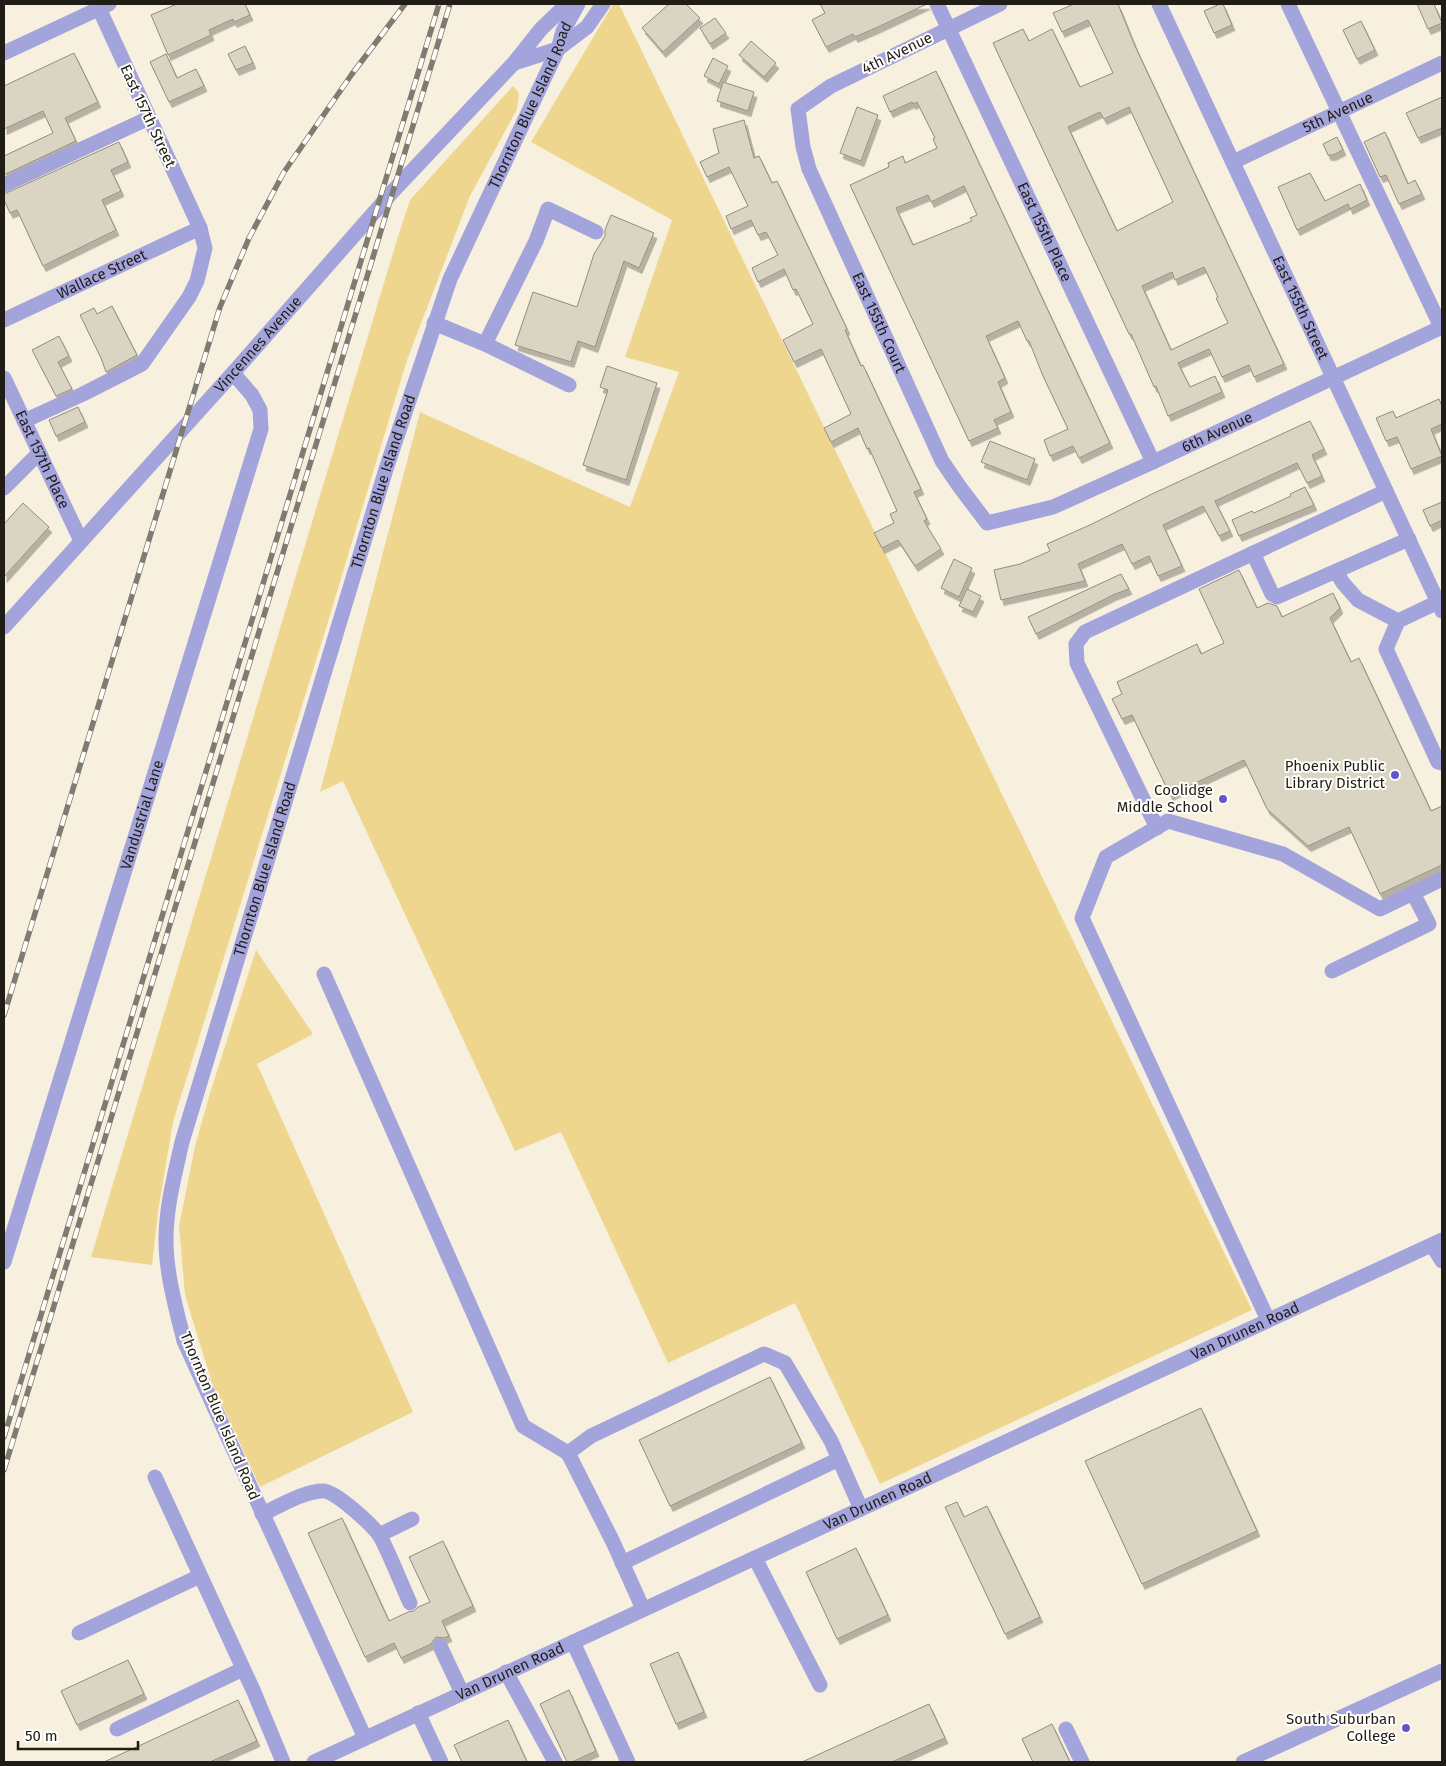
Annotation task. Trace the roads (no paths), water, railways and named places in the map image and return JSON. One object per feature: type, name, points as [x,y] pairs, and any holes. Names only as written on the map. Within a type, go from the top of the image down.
[{"type":"street","name":"Vincennes Avenue","points":[[4,627],[233,373],[393,191],[514,63],[566,4]]},
{"type":"street","name":"Thornton Blue Island Road","points":[[365,1738],[184,1341],[170,1280],[166,1240],[169,1199],[182,1142],[387,466],[434,323],[450,279],[558,49],[563,31],[578,4]]},
{"type":"street","name":"Vincennes Avenue","points":[[514,63],[558,49],[587,27],[603,4]]},
{"type":"street","name":"East 155th Place","points":[[937,4],[1153,462]]},
{"type":"street","name":"4th Avenue","points":[[798,109],[831,86],[1000,4]]},
{"type":"street","name":"East 155th Street","points":[[1158,4],[1386,491],[1439,598]]},
{"type":"street","points":[[1290,4],[1442,328]]},
{"type":"street","points":[[4,53],[102,5]]},
{"type":"street","name":"East 157th Street","points":[[24,421],[142,364],[198,281],[205,248],[200,228],[149,118],[102,5]]},
{"type":"street","name":"5th Avenue","points":[[1233,162],[1442,63]]},
{"type":"street","name":"East 155th Court","points":[[798,109],[803,147],[809,169],[873,311],[942,461],[987,523]]},
{"type":"street","points":[[4,185],[149,118]]},
{"type":"street","points":[[485,344],[536,241],[548,210],[596,232]]},
{"type":"street","name":"Wallace Street","points":[[4,320],[200,228]]},
{"type":"street","points":[[434,323],[485,344],[569,385]]},
{"type":"street","name":"6th Avenue","points":[[987,523],[1053,507],[1442,328]]},
{"type":"street","name":"Vandustrial Lane","points":[[4,1262],[261,429],[260,410],[252,396],[233,373]]},
{"type":"street","name":"East 157th Place","points":[[4,378],[81,541]]},
{"type":"street","points":[[4,488],[39,453]]},
{"type":"street","points":[[1156,828],[1077,663],[1076,644],[1085,632],[1386,491]]},
{"type":"street","points":[[1253,553],[1272,594],[1277,597],[1409,539]]},
{"type":"street","points":[[1336,572],[1342,583],[1358,600],[1398,621]]},
{"type":"street","points":[[1439,598],[1398,621],[1386,649],[1438,762],[1442,763]]},
{"type":"street","points":[[1268,1320],[1082,918],[1106,857],[1168,821],[1283,854],[1380,909],[1442,880]]},
{"type":"street","points":[[1332,971],[1429,924],[1413,893]]},
{"type":"street","points":[[324,974],[523,1426],[568,1453],[643,1609]]},
{"type":"street","points":[[1437,1243],[1442,1261]]},
{"type":"street","name":"Van Drunen Road","points":[[314,1762],[1437,1243]]},
{"type":"street","points":[[568,1453],[591,1436],[764,1354],[785,1362],[831,1441],[860,1509]]},
{"type":"street","points":[[622,1563],[839,1460]]},
{"type":"street","points":[[155,1477],[243,1669],[283,1762]]},
{"type":"street","points":[[262,1514],[300,1496],[324,1491],[333,1493],[346,1502],[379,1535],[410,1603]]},
{"type":"street","points":[[379,1535],[412,1519]]},
{"type":"street","points":[[754,1558],[820,1685]]},
{"type":"street","points":[[79,1633],[200,1576]]},
{"type":"street","points":[[573,1642],[628,1762]]},
{"type":"street","points":[[440,1646],[462,1693]]},
{"type":"street","points":[[117,1729],[243,1669]]},
{"type":"street","points":[[1243,1762],[1442,1670]]},
{"type":"street","points":[[506,1672],[555,1762]]},
{"type":"street","points":[[418,1713],[441,1762]]},
{"type":"street","points":[[1066,1729],[1082,1762]]},
{"type":"railway","points":[[4,1015],[220,307],[249,238],[284,172],[352,74],[405,4]]},
{"type":"railway","points":[[4,1437],[439,4]]},
{"type":"railway","points":[[4,1470],[450,4]]},
{"type":"place","name":"Phoenix Public Library District","points":[[1395,775]]},
{"type":"place","name":"Coolidge Middle School","points":[[1223,799]]},
{"type":"place","name":"South Suburban College","points":[[1406,1728]]}]
